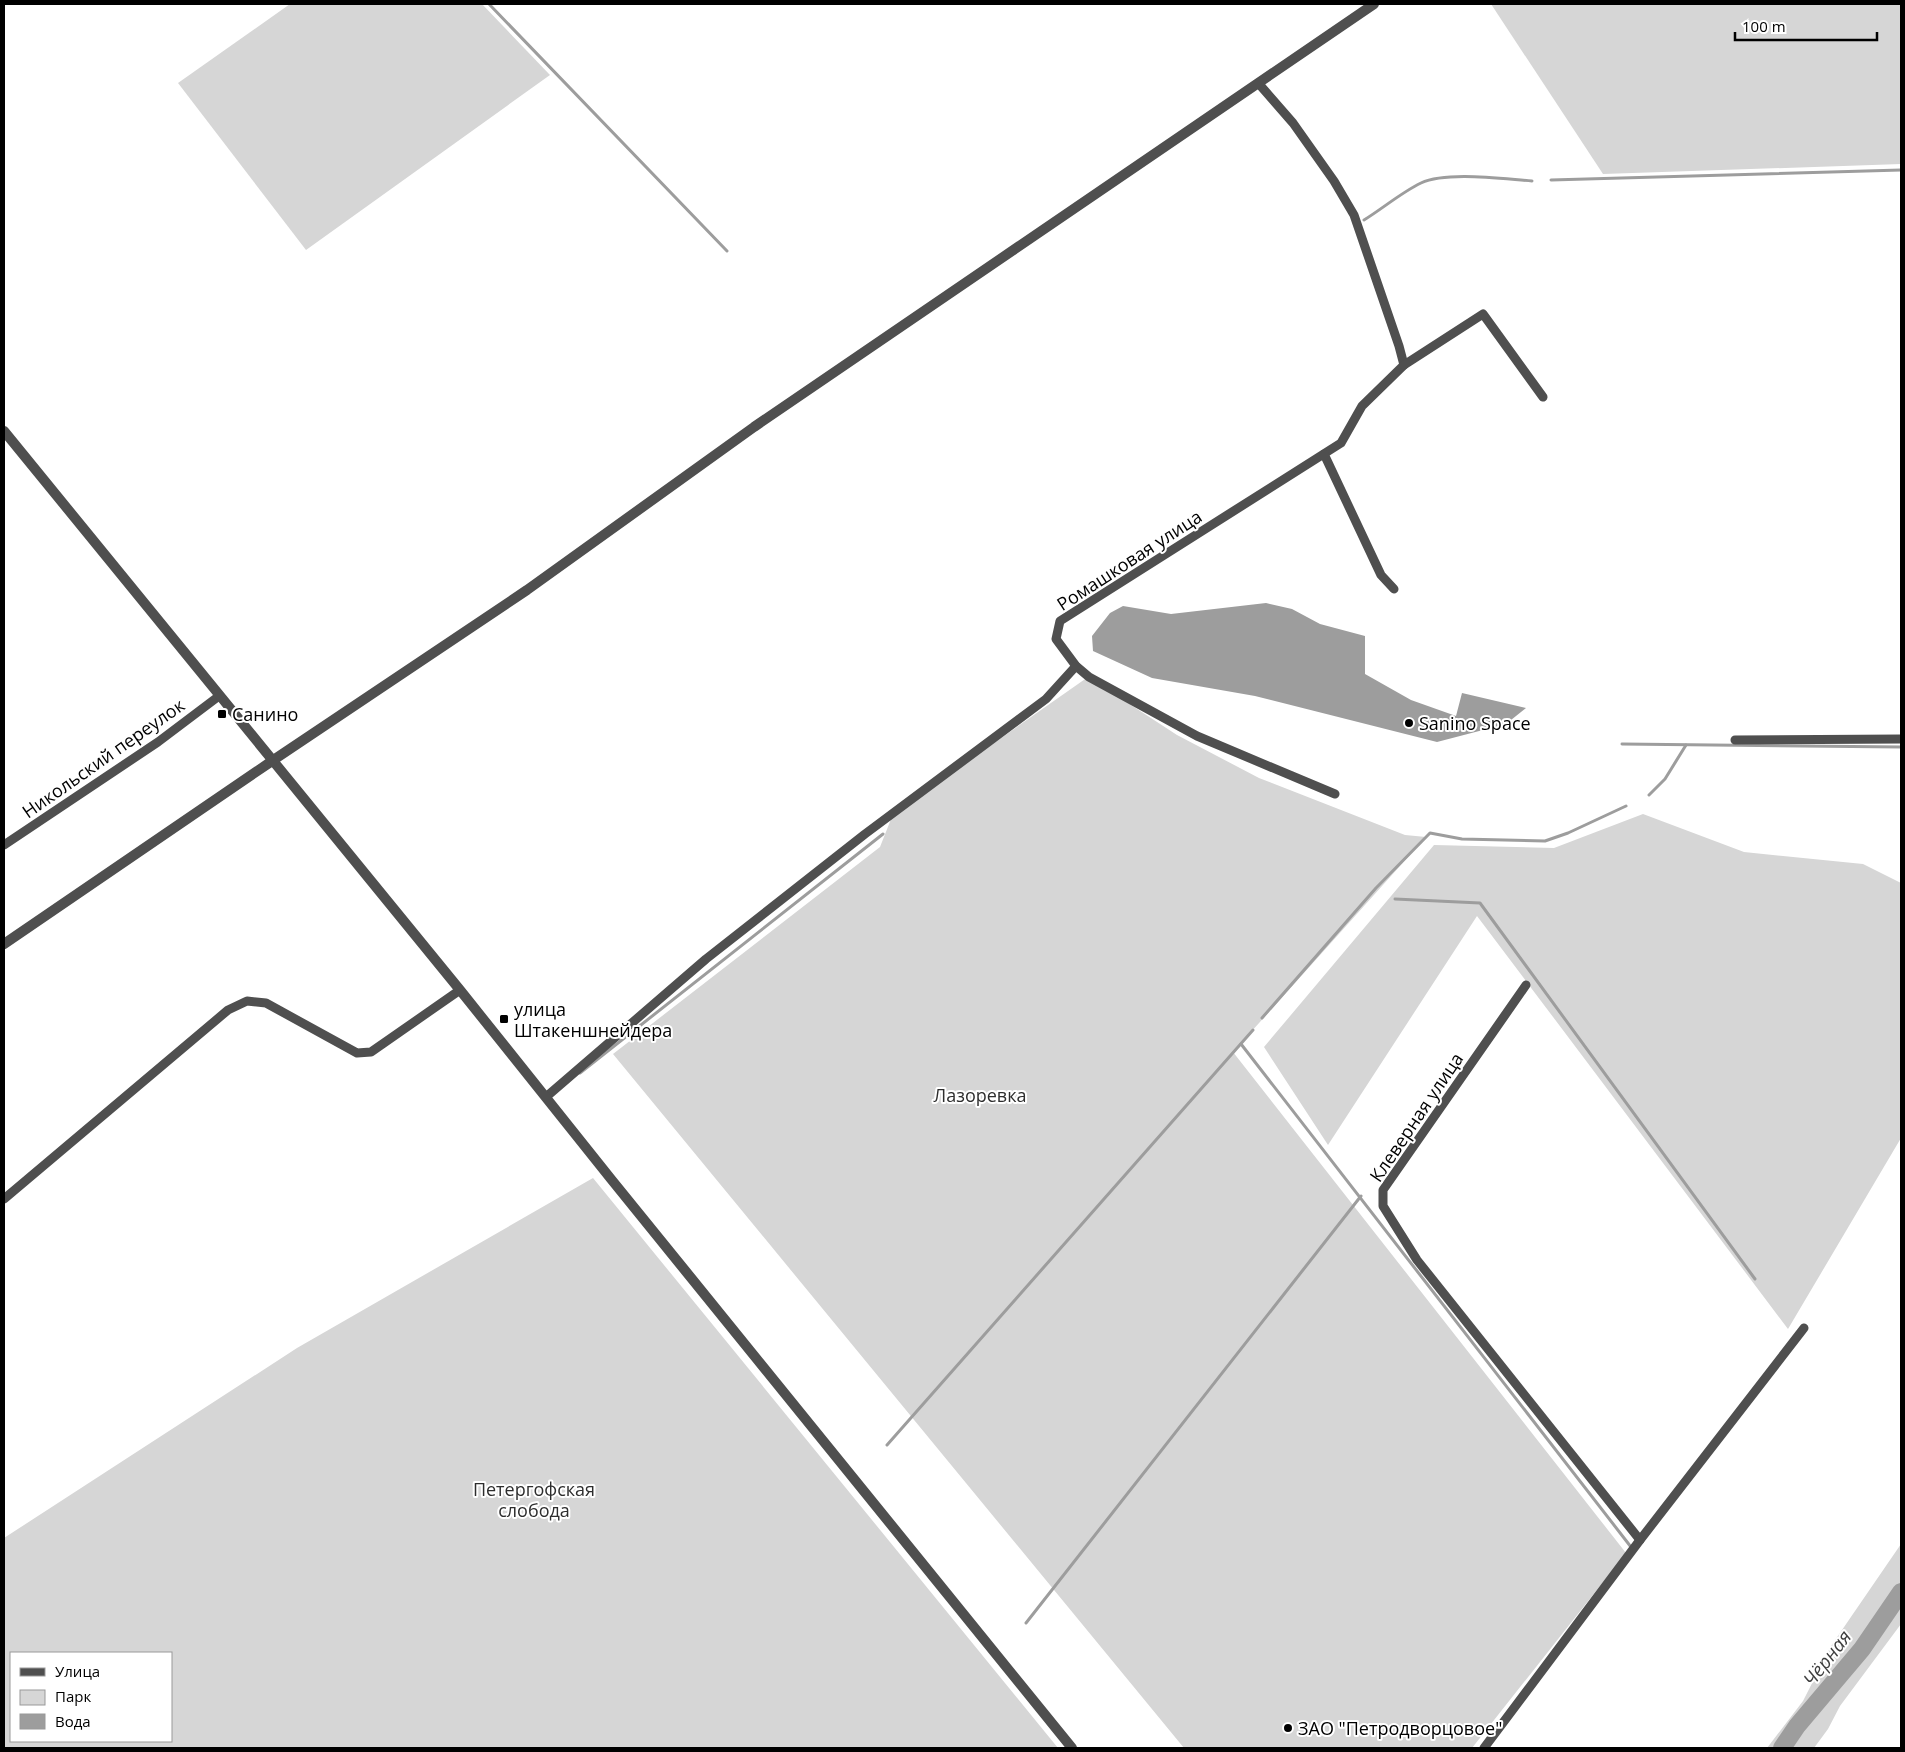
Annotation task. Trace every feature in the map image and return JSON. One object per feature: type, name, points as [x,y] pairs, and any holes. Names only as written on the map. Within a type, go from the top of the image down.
[{"type":"street","points":[[4,944],[272,761],[528,590],[754,427],[1374,4]]},
{"type":"street","points":[[1259,84],[1293,122],[1334,180],[1354,215],[1394,329],[1404,366]]},
{"type":"street","name":"Ромашковая улица","points":[[1335,794],[1197,736],[1089,677],[1076,666],[1056,639],[1060,621],[1341,443],[1362,406],[1404,366],[1483,314],[1543,397]]},
{"type":"street","points":[[4,431],[460,990],[1072,1748]]},
{"type":"street","points":[[1324,454],[1381,575],[1394,589]]},
{"type":"street","points":[[546,1097],[714,953],[865,834],[1046,699],[1076,666]]},
{"type":"street","name":"Никольский переулок","points":[[4,845],[158,742],[219,696]]},
{"type":"street","points":[[1735,740],[1901,739]]},
{"type":"street","name":"Клеверная улица","points":[[1526,985],[1383,1190],[1383,1206],[1417,1260],[1640,1540]]},
{"type":"street","points":[[4,1199],[228,1010],[247,1001],[266,1004],[357,1053],[371,1052],[460,990]]},
{"type":"street","points":[[1484,1748],[1640,1540],[1804,1328]]},
{"type":"green space","points":[[290,4],[482,4],[550,75],[306,250],[178,83]]},
{"type":"green space","points":[[1491,4],[1901,4],[1901,164],[1603,174]]},
{"type":"green space","name":"Лазоревка","points":[[1088,677],[1177,735],[1259,778],[1405,835],[1426,837],[1233,1052],[1626,1553],[1472,1748],[1184,1748],[613,1054],[880,847],[893,814]]},
{"type":"green space","points":[[1643,814],[1744,852],[1863,864],[1901,883],[1901,1138],[1788,1329],[1477,916],[1328,1145],[1264,1047],[1434,845],[1554,848]]},
{"type":"green space","name":"Петергофская слобода","points":[[593,1178],[1058,1748],[4,1748],[4,1538],[297,1348]]},
{"type":"green space","points":[[1901,1544],[1901,1624],[1840,1706],[1828,1729],[1814,1748],[1767,1748],[1803,1701],[1831,1646]]},
{"type":"water","points":[[1266,603],[1292,609],[1320,624],[1365,636],[1365,674],[1411,700],[1456,716],[1462,693],[1526,708],[1506,724],[1437,742],[1255,696],[1152,678],[1093,651],[1092,636],[1110,613],[1123,606],[1171,614]]},
{"type":"waterway","points":[[489,4],[727,251]]},
{"type":"waterway","points":[[1551,180],[1901,170]]},
{"type":"waterway","points":[[1364,220],[1407,191],[1432,179],[1475,177],[1532,181]]},
{"type":"waterway","points":[[1622,744],[1901,747]]},
{"type":"waterway","points":[[1649,795],[1665,779],[1686,745]]},
{"type":"waterway","points":[[1262,1018],[1376,888],[1430,833],[1462,839],[1545,841],[1568,833],[1626,806]]},
{"type":"waterway","points":[[580,1073],[883,834]]},
{"type":"waterway","points":[[1395,899],[1480,903],[1755,1279]]},
{"type":"waterway","points":[[887,1445],[1253,1030]]},
{"type":"waterway","points":[[1241,1044],[1631,1547]]},
{"type":"waterway","points":[[1026,1623],[1361,1196]]},
{"type":"waterway","name":"Чёрная","points":[[1782,1748],[1797,1726],[1862,1649],[1901,1592]]},
{"type":"place","name":"Санино","points":[[222,714]]},
{"type":"place","name":"Sanino Space","points":[[1409,723]]},
{"type":"place","name":"улица Штакеншнейдера","points":[[504,1019]]},
{"type":"place","name":"ЗАО \"Петродворцовое\"","points":[[1288,1728]]}]
